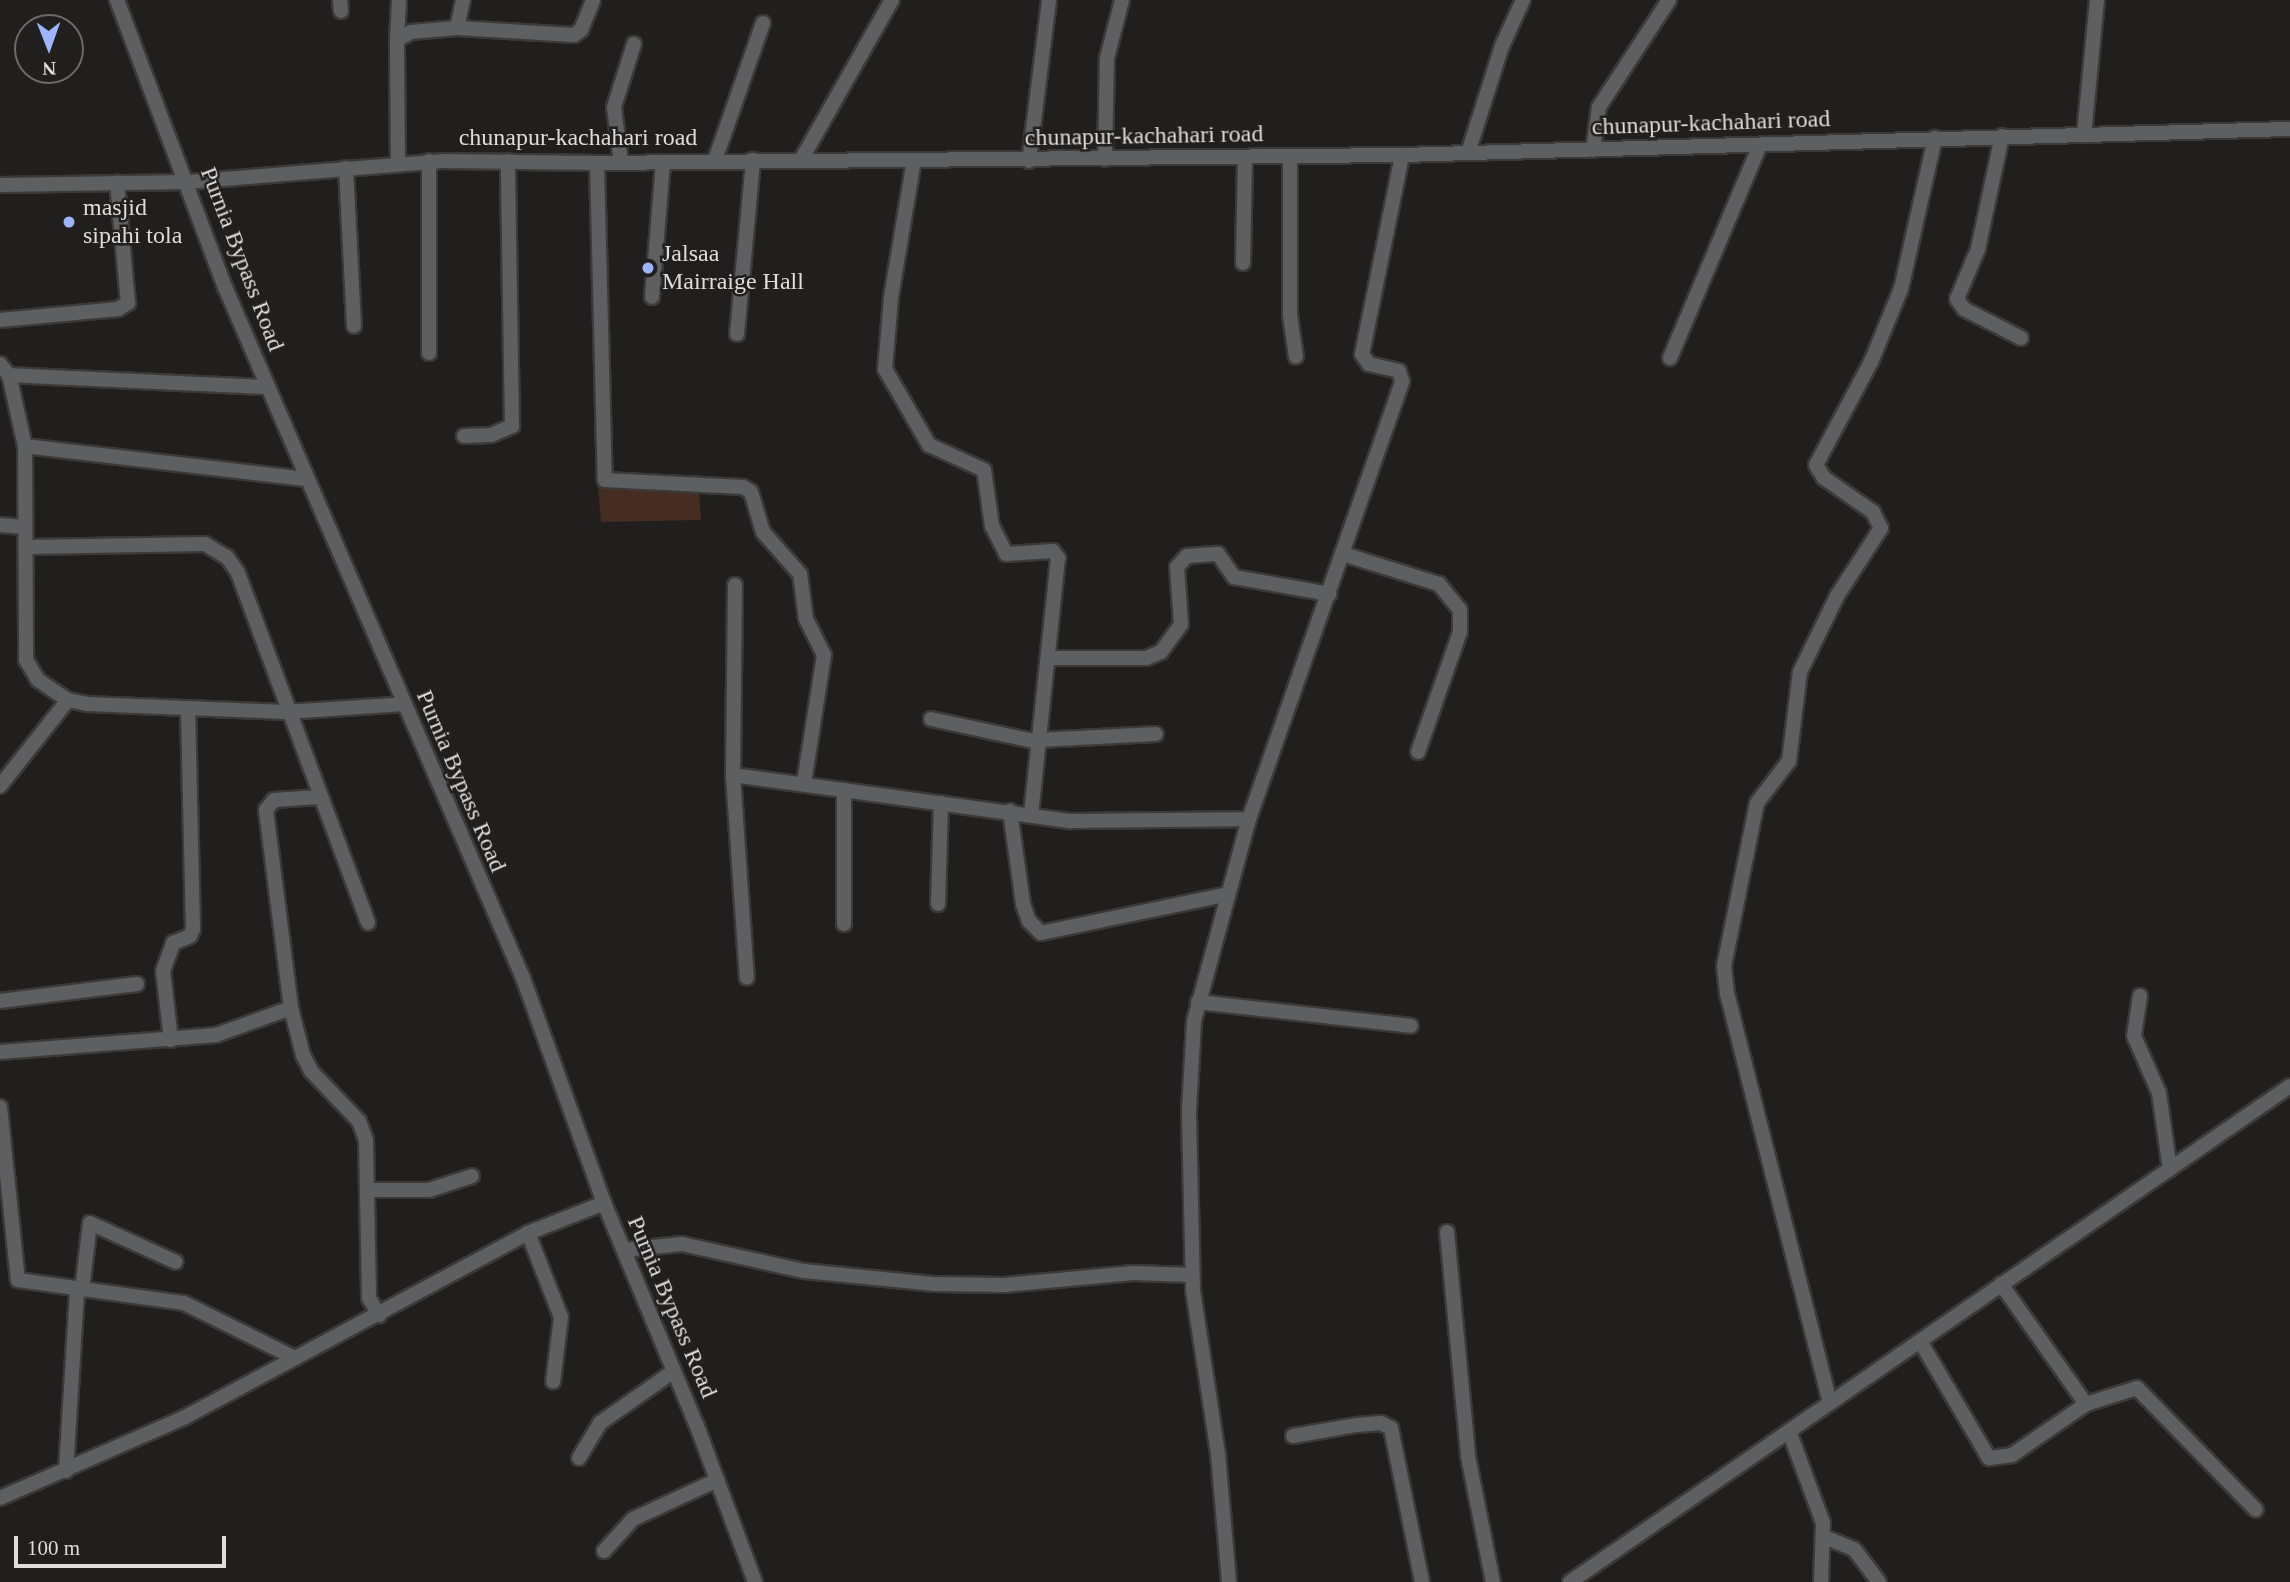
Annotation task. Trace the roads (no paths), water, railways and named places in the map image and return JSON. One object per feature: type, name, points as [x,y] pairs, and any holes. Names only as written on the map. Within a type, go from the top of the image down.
[{"type":"street","name":"Purnia Bypass Road","points":[[117,0],[268,387],[405,704],[459,839],[523,978],[604,1203],[674,1371],[755,1582]]},
{"type":"street","points":[[398,163],[399,0]]},
{"type":"street","points":[[457,28],[463,0]]},
{"type":"street","points":[[397,40],[411,32],[457,28],[574,35],[581,30],[593,0]]},
{"type":"street","points":[[801,160],[892,0]]},
{"type":"street","points":[[1029,160],[1049,0]]},
{"type":"street","points":[[1105,159],[1107,58],[1122,0]]},
{"type":"street","points":[[1468,153],[1502,46],[1523,0]]},
{"type":"street","points":[[1593,149],[1599,107],[1669,0]]},
{"type":"street","points":[[2084,135],[2097,0]]},
{"type":"street","points":[[715,160],[763,23]]},
{"type":"street","points":[[621,163],[614,107],[634,44]]},
{"type":"street","name":"chunapur-kachahari road","points":[[0,185],[188,183],[429,162],[1245,158],[2290,129]]},
{"type":"street","points":[[2002,136],[1978,248],[1957,299],[1964,309],[2021,338]]},
{"type":"street","points":[[1830,1403],[1727,994],[1724,966],[1757,803],[1789,761],[1800,672],[1837,596],[1881,528],[1877,516],[1824,478],[1816,465],[1871,362],[1901,289],[1935,138]]},
{"type":"street","points":[[1670,358],[1760,145]]},
{"type":"street","points":[[1229,1582],[1221,1478],[1192,1275],[1190,1059],[1198,1002],[1225,895],[1249,818],[1402,381],[1399,371],[1369,364],[1362,354],[1402,155]]},
{"type":"street","points":[[1290,157],[1290,315],[1296,357]]},
{"type":"street","points":[[1243,262],[1245,158]]},
{"type":"street","points":[[737,334],[753,160]]},
{"type":"street","points":[[914,160],[891,298],[886,369],[929,445],[984,470],[992,526],[1006,554],[1056,554],[1031,813]]},
{"type":"street","points":[[464,436],[491,435],[512,426],[509,161]]},
{"type":"street","points":[[429,162],[429,353]]},
{"type":"street","points":[[652,297],[663,162]]},
{"type":"street","points":[[597,163],[605,480],[743,487],[751,492],[763,532],[800,574],[804,613],[824,654],[804,783]]},
{"type":"street","points":[[346,168],[354,326]]},
{"type":"street","points":[[0,320],[118,309],[128,303],[117,183]]},
{"type":"street","points":[[268,387],[4,369],[25,446],[26,660],[38,680],[68,699],[188,709],[286,712],[405,704]]},
{"type":"street","points":[[25,446],[307,479]]},
{"type":"street","points":[[0,525],[24,527]]},
{"type":"street","points":[[27,547],[180,543],[217,547],[238,573],[286,712],[368,923]]},
{"type":"street","points":[[1048,658],[1146,659],[1161,652],[1181,624],[1177,566],[1187,556],[1218,554],[1234,576],[1329,594]]},
{"type":"street","points":[[1343,554],[1439,584],[1460,610],[1460,632],[1418,752]]},
{"type":"street","points":[[735,585],[733,775],[747,978]]},
{"type":"street","points":[[0,786],[68,699]]},
{"type":"street","points":[[172,1040],[163,971],[173,943],[190,936],[193,929],[188,709]]},
{"type":"street","points":[[931,719],[1039,741],[1156,734]]},
{"type":"street","points":[[733,775],[1083,822],[1249,818]]},
{"type":"street","points":[[844,924],[845,790]]},
{"type":"street","points":[[319,797],[274,800],[266,810],[291,1008],[311,1071],[359,1121],[366,1140],[370,1190],[369,1298],[379,1315]]},
{"type":"street","points":[[938,904],[941,803]]},
{"type":"street","points":[[1010,811],[1023,904],[1029,920],[1041,933],[1225,895]]},
{"type":"street","points":[[0,1001],[138,984]]},
{"type":"street","points":[[2140,996],[2134,1036],[2159,1093],[2170,1169]]},
{"type":"street","points":[[1198,1002],[1411,1026]]},
{"type":"street","points":[[0,1052],[172,1040],[238,1030],[291,1008]]},
{"type":"street","points":[[1570,1582],[2290,1086]]},
{"type":"street","points":[[0,1107],[14,1273],[27,1283],[184,1303],[295,1358]]},
{"type":"street","points":[[370,1190],[429,1190],[472,1176]]},
{"type":"street","points":[[0,1498],[185,1417],[528,1233],[604,1203]]},
{"type":"street","points":[[66,1471],[79,1290],[90,1223],[176,1262]]},
{"type":"street","points":[[528,1233],[561,1317],[553,1382]]},
{"type":"street","points":[[1447,1233],[1468,1456],[1493,1582]]},
{"type":"street","points":[[624,1250],[681,1244],[804,1271],[936,1284],[1004,1285],[1133,1273],[1192,1275]]},
{"type":"street","points":[[2001,1284],[2087,1404]]},
{"type":"street","points":[[1920,1341],[1985,1454],[1994,1461],[2033,1443],[2087,1404],[2137,1388],[2256,1510]]},
{"type":"street","points":[[579,1458],[600,1423],[674,1371]]},
{"type":"street","points":[[1293,1436],[1357,1425],[1381,1423],[1391,1427],[1422,1582]]},
{"type":"street","points":[[1788,1431],[1824,1537],[1821,1582]]},
{"type":"street","points":[[604,1551],[633,1519],[717,1479]]},
{"type":"street","points":[[1824,1537],[1854,1549],[1880,1582]]},
{"type":"place","name":"masjid sipahi tola","points":[[69,222]]},
{"type":"place","name":"Jalsaa Mairraige Hall","points":[[648,268]]}]
